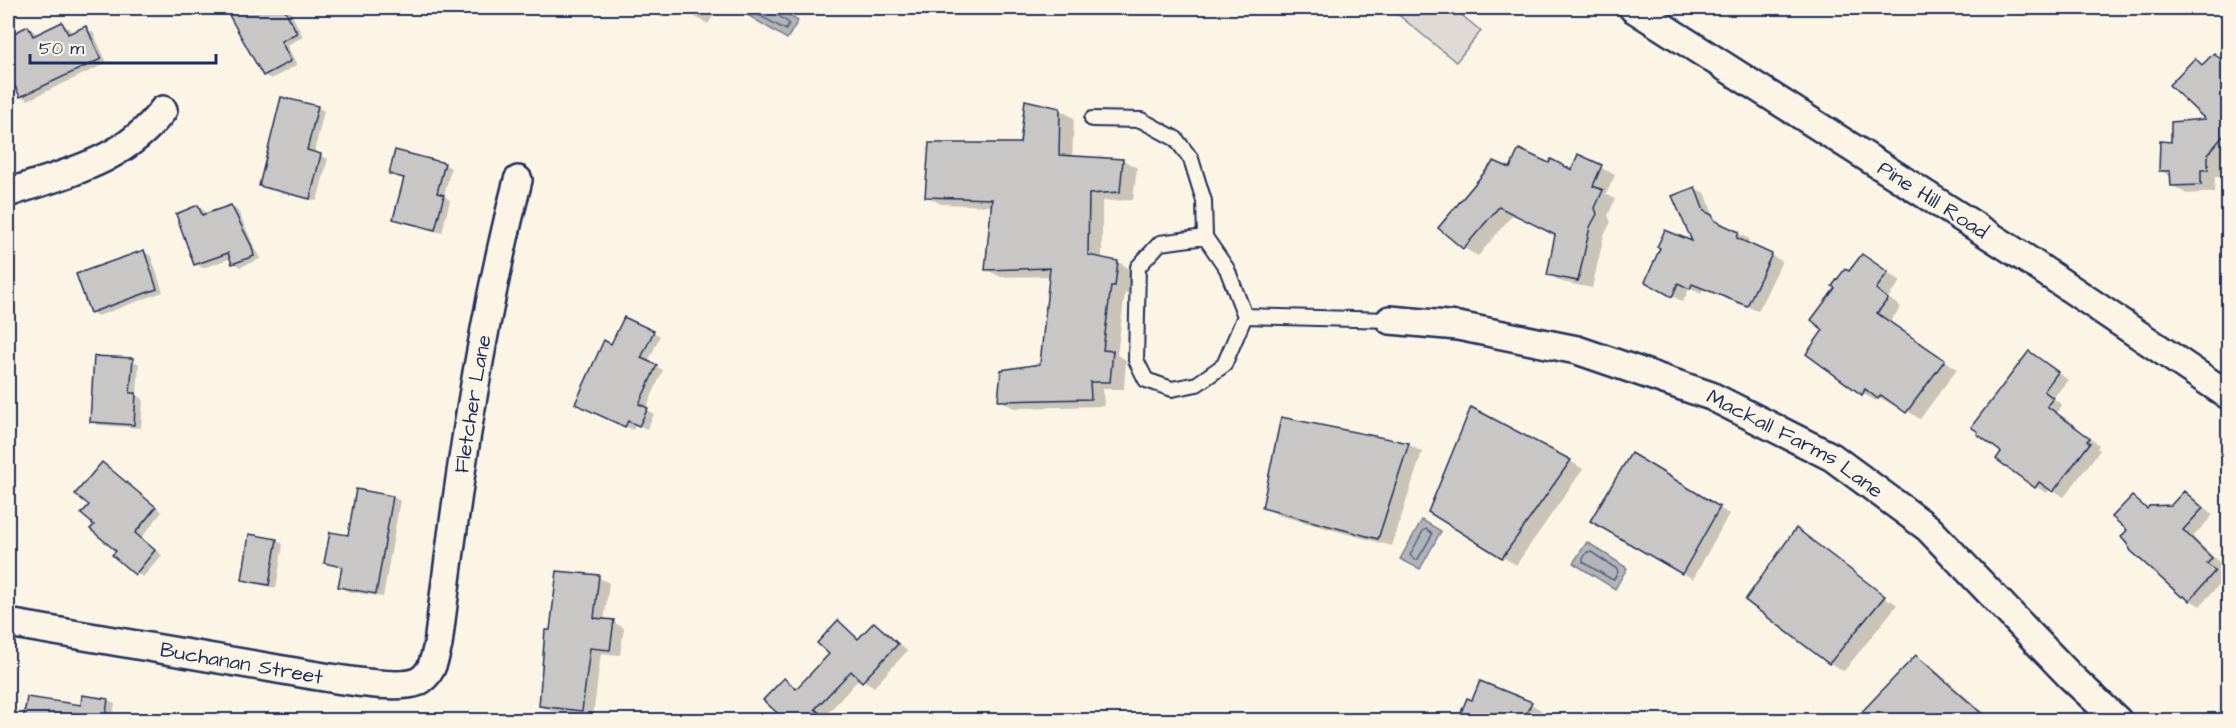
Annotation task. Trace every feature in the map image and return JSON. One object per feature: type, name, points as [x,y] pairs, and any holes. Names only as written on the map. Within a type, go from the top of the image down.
[{"type":"street","name":"Pine Hill Road","points":[[1633,8],[2028,260],[2229,395]]},
{"type":"street","points":[[8,193],[107,159],[132,143],[163,110]]},
{"type":"street","name":"Fletcher Lane","points":[[440,631],[458,489],[486,328],[518,180]]},
{"type":"street","name":"Mackall Farms Lane","points":[[1390,320],[1458,326],[1577,350],[1711,396],[1832,457],[1928,528],[2061,667],[2116,720]]},
{"type":"street","name":"Buchanan Street","points":[[8,623],[334,678],[397,685],[415,683],[425,677],[433,667],[440,631]]},
{"type":"lane","points":[[1092,119],[1141,120],[1158,127],[1176,139],[1191,159],[1204,201],[1205,237],[1227,269],[1245,316],[1224,365],[1197,384],[1172,388],[1146,380],[1136,360],[1138,267],[1160,243],[1205,237]]},
{"type":"lane","points":[[1245,316],[1390,320]]},
{"type":"shaded area","points":[[1390,8],[1453,8],[1481,31],[1456,62]]},
{"type":"water","points":[[749,8],[777,8],[798,21],[787,39],[746,14]]},
{"type":"water","points":[[1422,520],[1441,531],[1420,569],[1400,559]]},
{"type":"water","points":[[1587,542],[1627,568],[1615,589],[1573,563]]},
{"type":"building","points":[[225,8],[284,8],[297,33],[281,41],[291,61],[263,76]]},
{"type":"building","points":[[62,22],[68,34],[86,26],[101,59],[20,97],[8,71],[8,36],[28,26],[33,36]]},
{"type":"building","points":[[2214,53],[2229,67],[2229,142],[2223,136],[2208,154],[2208,170],[2201,170],[2201,185],[2171,186],[2170,171],[2159,171],[2160,141],[2171,142],[2171,122],[2205,119],[2169,85],[2195,58],[2202,65]]},
{"type":"building","points":[[281,97],[318,106],[307,150],[321,154],[310,199],[259,186]]},
{"type":"building","points":[[1025,100],[1060,108],[1059,155],[1123,159],[1120,192],[1089,194],[1088,255],[1118,261],[1115,286],[1111,286],[1103,350],[1113,351],[1110,382],[1090,382],[1091,399],[998,401],[1001,370],[1040,364],[1050,268],[985,270],[992,199],[925,197],[929,143],[1020,143]]},
{"type":"building","points":[[1519,149],[1549,163],[1551,159],[1572,170],[1578,154],[1602,165],[1593,186],[1603,190],[1595,208],[1597,214],[1590,227],[1578,281],[1547,275],[1555,235],[1499,207],[1463,249],[1438,228],[1494,161],[1510,168]]},
{"type":"building","points":[[395,150],[445,163],[437,193],[444,195],[435,230],[393,219],[404,178],[389,174]]},
{"type":"building","points":[[1695,187],[1704,211],[1712,215],[1715,221],[1739,232],[1737,238],[1772,254],[1747,306],[1692,284],[1690,289],[1678,283],[1672,297],[1645,282],[1665,230],[1692,241],[1672,196]]},
{"type":"building","points":[[198,205],[202,215],[231,205],[252,247],[254,256],[232,264],[228,253],[194,265],[176,214]]},
{"type":"building","points":[[144,250],[157,289],[90,313],[76,274]]},
{"type":"building","points":[[1862,254],[1888,272],[1876,289],[1888,299],[1877,313],[1945,360],[1906,413],[1881,395],[1878,399],[1865,389],[1862,395],[1806,354],[1823,330],[1811,320],[1835,288],[1832,286],[1845,269],[1849,271]]},
{"type":"building","points":[[624,317],[654,331],[641,358],[657,365],[639,404],[648,408],[639,426],[628,421],[625,427],[575,404],[604,340],[611,344]]},
{"type":"building","points":[[2029,351],[2058,372],[2044,391],[2053,398],[2047,406],[2090,438],[2087,441],[2090,443],[2053,492],[2039,482],[2035,488],[1996,459],[2001,452],[1971,427]]},
{"type":"building","points":[[94,356],[133,358],[130,393],[136,393],[134,425],[90,422]]},
{"type":"building","points":[[1471,407],[1571,460],[1502,558],[1428,512]]},
{"type":"building","points":[[1281,417],[1409,443],[1378,539],[1262,508]]},
{"type":"building","points":[[1631,453],[1720,507],[1682,574],[1590,521]]},
{"type":"building","points":[[102,462],[156,507],[135,533],[155,550],[135,575],[112,555],[116,551],[90,529],[94,525],[81,514],[89,505],[75,494]]},
{"type":"building","points":[[356,489],[393,496],[376,594],[338,587],[342,567],[324,563],[330,532],[348,535]]},
{"type":"building","points":[[2184,491],[2203,508],[2183,530],[2212,558],[2207,564],[2215,571],[2189,601],[2131,551],[2121,537],[2127,530],[2112,517],[2132,496],[2147,509],[2149,506],[2171,505]]},
{"type":"building","points":[[1796,528],[1885,596],[1829,664],[1745,600]]},
{"type":"building","points":[[249,534],[277,539],[269,585],[242,580]]},
{"type":"building","points":[[557,571],[599,575],[594,618],[614,620],[610,650],[590,648],[582,711],[539,706],[545,630],[550,630]]},
{"type":"building","points":[[838,620],[858,639],[874,622],[898,644],[862,682],[851,671],[815,709],[828,720],[785,720],[763,700],[784,678],[796,689],[829,654],[817,643]]},
{"type":"building","points":[[1916,655],[1989,720],[1854,720]]},
{"type":"building","points":[[1480,681],[1532,702],[1523,720],[1458,720],[1467,698],[1472,700]]},
{"type":"building","points":[[82,695],[108,699],[105,720],[23,720],[27,697],[81,705]]}]
